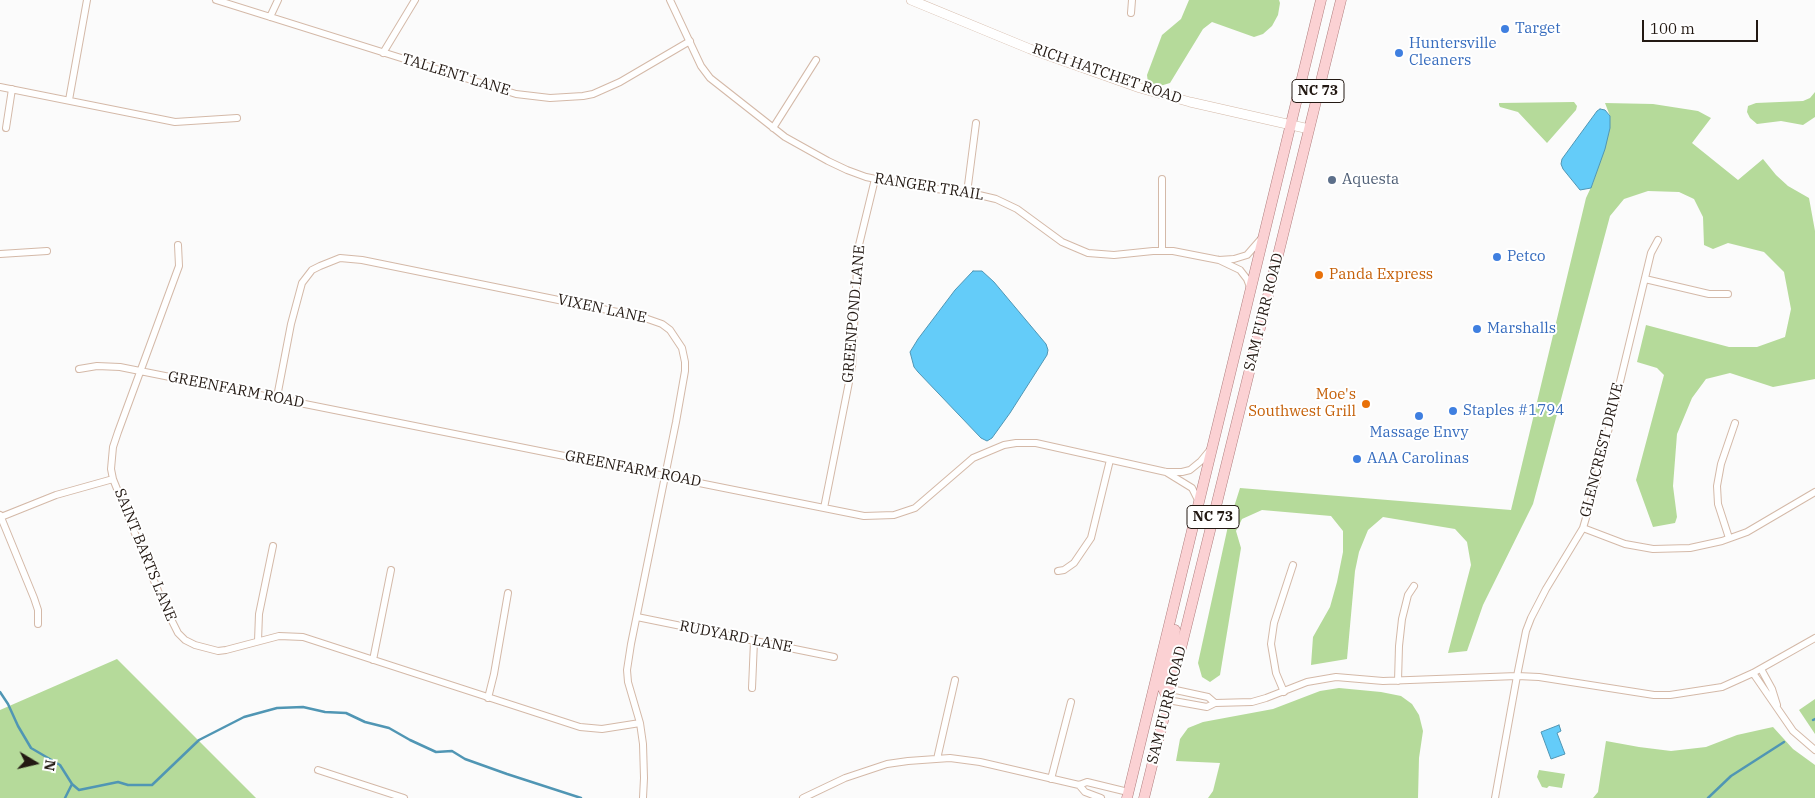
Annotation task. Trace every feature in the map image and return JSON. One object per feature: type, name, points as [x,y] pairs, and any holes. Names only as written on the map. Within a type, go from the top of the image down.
[{"type":"main road","name":"SAM FURR ROAD","points":[[1129,796],[1321,0]]},
{"type":"main road","name":"SAM FURR ROAD","points":[[1144,798],[1341,0]]},
{"type":"main road","points":[[1168,700],[1163,688],[1187,552]]},
{"type":"street","points":[[69,100],[87,0]]},
{"type":"street","name":"TALLENT LANE","points":[[216,0],[516,94],[561,99],[594,94],[620,82],[690,41]]},
{"type":"street","points":[[270,17],[278,0]]},
{"type":"street","points":[[383,53],[415,0]]},
{"type":"street","name":"RANGER TRAIL","points":[[670,0],[701,66],[710,78],[773,128],[828,161],[847,170],[875,179],[996,199],[1009,204],[1052,236],[1073,248],[1088,253],[1114,255],[1162,250],[1219,260],[1240,270],[1248,279],[1251,289]]},
{"type":"street","name":"RICH HATCHET ROAD","points":[[911,0],[927,3],[1039,52],[1140,88],[1190,102],[1309,129]]},
{"type":"street","points":[[1131,13],[1132,0]]},
{"type":"street","points":[[773,128],[816,60]]},
{"type":"street","points":[[0,87],[175,122],[237,118]]},
{"type":"street","points":[[6,128],[12,89]]},
{"type":"street","points":[[967,193],[976,123]]},
{"type":"street","name":"GREENPOND LANE","points":[[824,508],[852,367],[858,249],[875,179]]},
{"type":"street","points":[[1162,179],[1162,250]]},
{"type":"street","name":"RANGER TRAIL","points":[[1219,260],[1240,258],[1247,255],[1264,235]]},
{"type":"street","name":"GLENCREST DRIVE","points":[[1496,798],[1522,649],[1531,618],[1546,589],[1583,528],[1593,494],[1651,253],[1658,240]]},
{"type":"street","name":"SAINT BARTS LANE","points":[[178,245],[179,266],[113,447],[112,469],[113,479],[166,610],[178,633],[185,640],[195,645],[218,651],[279,636],[302,637],[555,720],[592,729],[616,728],[640,723]]},
{"type":"street","points":[[0,254],[46,251]]},
{"type":"street","name":"VIXEN LANE","points":[[277,397],[291,324],[302,283],[312,270],[329,261],[340,258],[362,260],[642,317],[662,324],[676,338],[682,348],[685,371],[627,670],[628,682],[640,723],[644,758],[643,798]]},
{"type":"street","points":[[1645,279],[1709,294],[1728,294]]},
{"type":"street","name":"GREENFARM ROAD","points":[[79,369],[110,366],[141,371],[864,516],[894,515],[906,512],[926,500],[973,458],[996,447],[1010,444],[1036,443],[1166,472],[1190,470],[1213,447]]},
{"type":"street","points":[[1730,538],[1718,504],[1717,486],[1721,464],[1735,423]]},
{"type":"street","points":[[1058,571],[1064,570],[1074,563],[1091,538],[1110,460]]},
{"type":"street","name":"GREENFARM ROAD","points":[[1166,472],[1192,488],[1199,504]]},
{"type":"street","points":[[38,624],[38,610],[34,598],[0,516],[56,495],[113,479]]},
{"type":"street","points":[[1583,528],[1625,544],[1654,549],[1690,548],[1747,532],[1815,492]]},
{"type":"street","points":[[258,640],[259,614],[273,546]]},
{"type":"street","points":[[1284,692],[1276,674],[1270,644],[1274,624],[1293,565]]},
{"type":"street","points":[[373,660],[391,570]]},
{"type":"street","points":[[1398,681],[1402,619],[1408,595],[1414,586]]},
{"type":"street","points":[[488,698],[508,593]]},
{"type":"street","name":"RUDYARD LANE","points":[[637,617],[834,657]]},
{"type":"street","points":[[1168,700],[1207,707],[1215,703],[1252,702],[1322,678],[1346,677],[1398,681],[1517,676],[1539,677],[1654,695],[1670,695],[1722,687],[1761,669],[1815,638]]},
{"type":"street","points":[[752,688],[754,641]]},
{"type":"street","points":[[1761,669],[1772,689],[1778,711]]},
{"type":"street","points":[[1753,673],[1792,731],[1815,750]]},
{"type":"street","points":[[937,759],[955,680]]},
{"type":"street","points":[[1171,688],[1208,697],[1215,703]]},
{"type":"street","points":[[1051,779],[1071,702]]},
{"type":"street","points":[[803,798],[868,769],[908,761],[937,759],[980,762],[1079,785],[1087,782],[1129,796]]},
{"type":"street","points":[[318,770],[400,797]]},
{"type":"street","points":[[1079,785],[1085,792],[1101,798]]},
{"type":"green space","points":[[1189,0],[1279,0],[1280,3],[1278,15],[1272,26],[1263,34],[1254,37],[1212,22],[1203,29],[1170,83],[1160,86],[1148,83],[1147,75],[1162,35],[1181,19]]},
{"type":"green space","points":[[1815,92],[1815,117],[1803,125],[1781,121],[1757,124],[1750,118],[1747,112],[1748,106],[1756,103],[1803,101],[1810,98]]},
{"type":"green space","points":[[1574,102],[1577,106],[1576,110],[1547,143],[1518,112],[1500,107],[1499,105],[1499,103]]},
{"type":"green space","points":[[1605,103],[1653,104],[1698,111],[1711,118],[1692,143],[1738,180],[1763,159],[1788,186],[1809,198],[1815,231],[1815,379],[1773,387],[1730,373],[1706,379],[1692,398],[1677,434],[1673,486],[1677,517],[1675,523],[1653,527],[1636,480],[1664,375],[1657,368],[1637,362],[1646,325],[1729,347],[1757,347],[1785,337],[1791,309],[1784,272],[1764,252],[1728,243],[1713,249],[1704,245],[1703,217],[1694,199],[1679,192],[1648,191],[1624,199],[1610,216],[1533,504],[1483,605],[1467,651],[1448,653],[1471,565],[1467,542],[1455,529],[1383,517],[1368,530],[1359,552],[1355,571],[1347,659],[1311,665],[1313,637],[1330,607],[1337,582],[1343,552],[1343,531],[1331,516],[1262,510],[1242,519],[1236,531],[1241,548],[1220,675],[1210,682],[1202,677],[1198,663],[1228,526],[1240,488],[1511,510],[1586,198],[1593,183],[1610,128],[1610,116]]},
{"type":"green space","points":[[117,659],[256,798],[0,798],[0,710]]},
{"type":"green space","points":[[1339,688],[1401,696],[1412,704],[1419,715],[1423,731],[1419,758],[1418,798],[1208,798],[1213,791],[1220,763],[1176,761],[1180,739],[1188,728],[1203,722],[1273,709],[1320,691]]},
{"type":"green space","points":[[1815,699],[1815,734],[1799,710]]},
{"type":"green space","points":[[1773,727],[1793,749],[1815,765],[1815,798],[1593,798],[1598,792],[1606,741],[1671,751],[1706,747],[1737,735]]},
{"type":"green space","points":[[1539,770],[1565,774],[1562,788],[1542,787],[1537,777]]},
{"type":"water","points":[[1600,109],[1605,110],[1610,116],[1610,128],[1605,149],[1591,188],[1580,190],[1563,169],[1562,159]]},
{"type":"water","points":[[973,271],[982,271],[994,282],[1046,344],[1048,350],[1047,355],[1010,413],[992,438],[987,441],[981,438],[918,372],[914,367],[910,352],[955,290]]},
{"type":"water","points":[[1559,725],[1561,731],[1557,733],[1565,754],[1551,759],[1541,732]]},
{"type":"waterway","points":[[0,692],[31,748],[60,765],[72,784],[79,790],[118,782],[128,785],[152,785],[199,740],[244,717],[277,708],[303,707],[325,712],[346,713],[365,722],[389,728],[436,752],[452,751],[465,759],[581,798]]},
{"type":"waterway","points":[[1708,798],[1731,776],[1784,742]]},
{"type":"waterway","points":[[65,798],[72,784]]},
{"type":"place","name":"Target","points":[[1505,29]]},
{"type":"place","name":"Huntersville Cleaners","points":[[1399,53]]},
{"type":"place","name":"Aquesta","points":[[1332,180]]},
{"type":"place","name":"Petco","points":[[1497,257]]},
{"type":"place","name":"Panda Express","points":[[1319,275]]},
{"type":"place","name":"Marshalls","points":[[1477,329]]},
{"type":"place","name":"Moe's Southwest Grill","points":[[1366,404]]},
{"type":"place","name":"Staples #1794","points":[[1453,411]]},
{"type":"place","name":"Massage Envy","points":[[1419,416]]},
{"type":"place","name":"AAA Carolinas","points":[[1357,459]]}]
